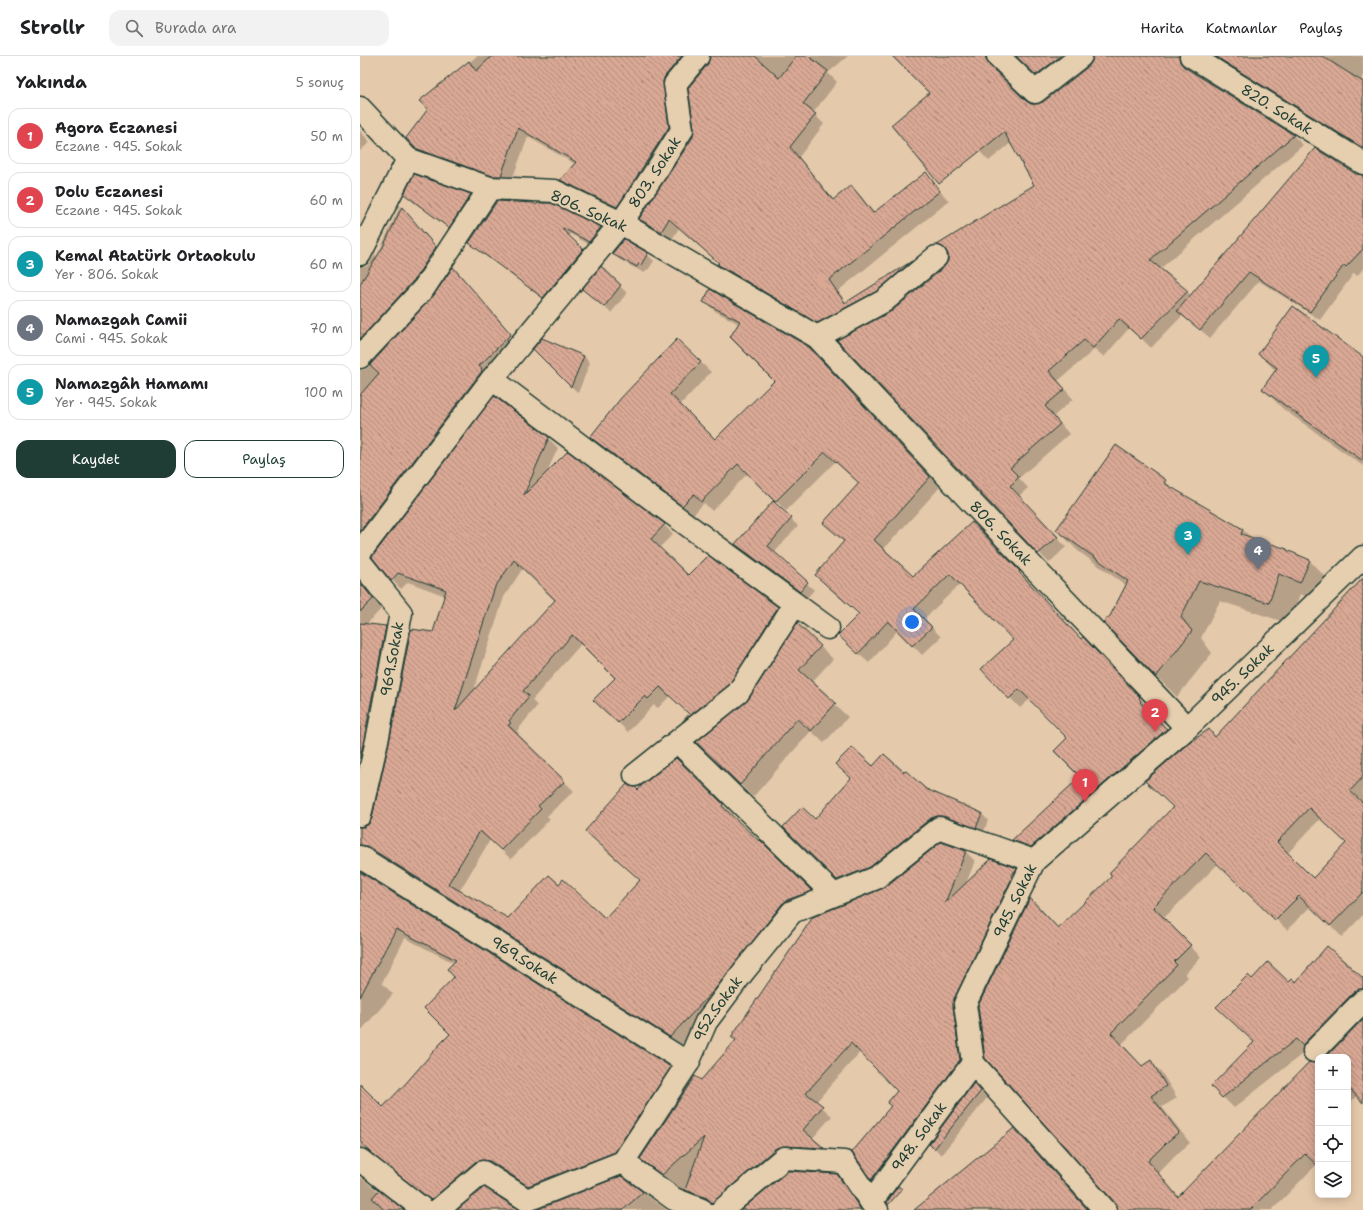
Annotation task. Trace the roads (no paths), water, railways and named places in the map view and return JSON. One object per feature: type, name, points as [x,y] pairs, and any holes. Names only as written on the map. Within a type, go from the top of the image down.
[{"type":"street","name":"803. Sokak","points":[[360,552],[492,378],[621,223],[682,130],[676,84],[698,56]]},
{"type":"street","points":[[998,56],[1034,92],[1081,56]]},
{"type":"street","name":"820. Sokak","points":[[1191,56],[1363,163]]},
{"type":"street","name":"806. Sokak","points":[[360,108],[408,159],[490,188],[554,191],[621,223],[817,337],[973,504],[1187,728]]},
{"type":"street","points":[[360,254],[408,159]]},
{"type":"street","points":[[360,357],[424,288],[490,188]]},
{"type":"street","points":[[817,337],[884,301],[936,257]]},
{"type":"street","points":[[492,378],[638,489],[828,628]]},
{"type":"street","name":"945. Sokak","points":[[973,1063],[965,1004],[1034,862],[1187,728],[1363,557]]},
{"type":"street","name":"969.Sokak","points":[[360,562],[401,613],[378,736],[360,815]]},
{"type":"street","points":[[636,775],[738,693],[795,604]]},
{"type":"street","points":[[678,742],[833,894]]},
{"type":"street","name":"952.Sokak","points":[[623,1162],[688,1064],[706,1022],[744,971],[792,912],[833,894],[876,878],[939,828],[1034,862]]},
{"type":"street","name":"969.Sokak","points":[[360,858],[688,1064]]},
{"type":"street","points":[[1314,1051],[1363,1001]]},
{"type":"street","points":[[973,1063],[1105,1210]]},
{"type":"street","name":"948. Sokak","points":[[874,1206],[973,1063]]},
{"type":"street","points":[[722,1210],[784,1158],[844,1162],[874,1206]]},
{"type":"street","points":[[360,1160],[424,1210]]},
{"type":"street","points":[[438,1210],[483,1172],[527,1200],[623,1162],[673,1204],[702,1210]]},
{"type":"place","name":"Namazgâh Hamamı","points":[[1316,378]]},
{"type":"place","name":"Kemal Atatürk Ortaokulu","points":[[1188,555]]},
{"type":"place","name":"Namazgah Camii","points":[[1258,570]]},
{"type":"place","name":"Dolu Eczanesi","points":[[1155,732]]},
{"type":"place","name":"Agora Eczanesi","points":[[1085,802]]}]
